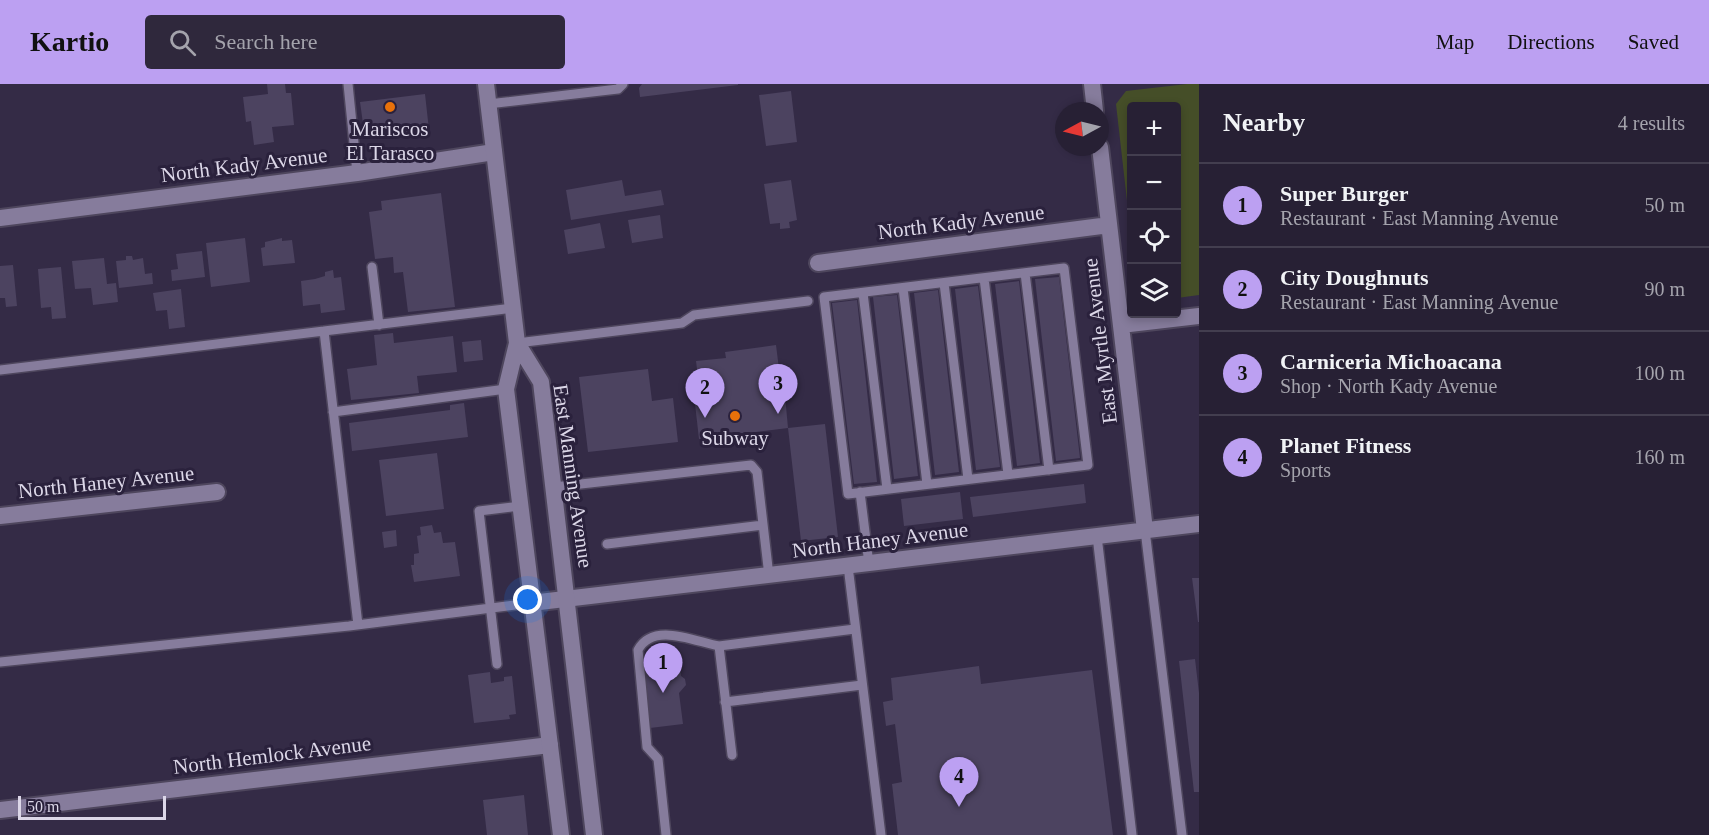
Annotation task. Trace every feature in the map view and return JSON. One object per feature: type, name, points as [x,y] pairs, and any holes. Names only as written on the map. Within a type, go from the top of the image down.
[{"type":"street","name":"East Manning Avenue","points":[[486,84],[516,343],[506,389],[561,835]]},
{"type":"street","points":[[1092,84],[1094,102]]},
{"type":"street","name":"North Kady Avenue","points":[[0,218],[357,173],[494,152]]},
{"type":"street","name":"East Myrtle Avenue","points":[[1101,156],[1145,530]]},
{"type":"street","name":"North Kady Avenue","points":[[818,263],[1109,225]]},
{"type":"street","points":[[1121,326],[1199,316]]},
{"type":"street","name":"East Manning Avenue","points":[[516,343],[541,382],[594,835]]},
{"type":"street","name":"North Haney Avenue","points":[[0,516],[218,492]]},
{"type":"street","name":"North Haney Avenue","points":[[531,603],[1199,524]]},
{"type":"street","name":"North Hemlock Avenue","points":[[0,810],[550,746]]},
{"type":"lane","points":[[348,84],[357,173]]},
{"type":"lane","points":[[488,104],[618,89],[623,84]]},
{"type":"lane","points":[[372,267],[379,325]]},
{"type":"lane","points":[[1064,268],[1088,465],[848,494],[824,297],[1025,273],[1064,268]]},
{"type":"lane","points":[[1025,273],[1049,470]]},
{"type":"lane","points":[[984,278],[1008,474]]},
{"type":"lane","points":[[945,283],[968,479]]},
{"type":"lane","points":[[903,288],[927,484]]},
{"type":"lane","points":[[863,292],[887,489]]},
{"type":"lane","points":[[516,343],[682,323],[694,315],[808,301]]},
{"type":"lane","points":[[0,370],[513,308]]},
{"type":"lane","points":[[324,331],[358,625]]},
{"type":"lane","points":[[333,412],[506,389]]},
{"type":"lane","points":[[554,487],[747,464],[755,468],[757,472],[769,576]]},
{"type":"lane","points":[[860,492],[868,564]]},
{"type":"lane","points":[[497,664],[479,511],[520,506]]},
{"type":"lane","points":[[607,544],[763,525]]},
{"type":"lane","points":[[1145,530],[1182,835]]},
{"type":"lane","points":[[1097,536],[1132,835]]},
{"type":"lane","points":[[848,566],[881,835]]},
{"type":"lane","points":[[0,662],[358,625],[531,603]]},
{"type":"lane","points":[[666,835],[658,759],[647,747],[637,655],[641,645],[652,638],[669,635],[719,646],[855,629]]},
{"type":"lane","points":[[719,646],[732,755]]},
{"type":"lane","points":[[725,702],[862,685]]},
{"type":"green space","points":[[1199,84],[1199,295],[1181,297],[1181,102],[1127,102],[1127,201],[1116,104],[1126,91]]},
{"type":"building","points":[[267,84],[285,84],[286,93],[291,93],[294,125],[272,127],[274,142],[254,145],[251,121],[246,122],[243,97],[268,94]]},
{"type":"building","points":[[642,84],[738,85],[640,97],[639,88]]},
{"type":"building","points":[[791,91],[797,142],[766,146],[759,95]]},
{"type":"building","points":[[425,94],[429,130],[365,138],[360,102]]},
{"type":"building","points":[[622,180],[625,196],[661,190],[664,205],[571,220],[566,190]]},
{"type":"building","points":[[791,180],[797,220],[789,222],[790,228],[780,229],[780,223],[770,224],[764,184]]},
{"type":"building","points":[[441,193],[455,307],[408,312],[403,272],[394,273],[393,257],[375,259],[369,212],[382,210],[381,201]]},
{"type":"building","points":[[660,215],[663,238],[632,243],[628,220]]},
{"type":"building","points":[[600,223],[605,248],[568,254],[564,230]]},
{"type":"building","points":[[245,238],[250,282],[211,287],[206,243]]},
{"type":"building","points":[[282,238],[282,241],[292,240],[295,263],[263,266],[261,248],[265,247],[265,242]]},
{"type":"building","points":[[202,251],[205,277],[172,281],[171,270],[178,269],[176,254]]},
{"type":"building","points":[[126,256],[132,256],[133,260],[143,258],[145,274],[152,273],[153,284],[119,288],[116,261],[126,260]]},
{"type":"building","points":[[104,258],[107,284],[116,283],[118,302],[93,305],[91,288],[75,289],[72,261]]},
{"type":"building","points":[[13,265],[17,306],[6,307],[5,298],[0,298],[0,266]]},
{"type":"building","points":[[61,267],[66,318],[52,319],[51,307],[41,308],[38,269]]},
{"type":"building","points":[[333,270],[334,278],[341,277],[345,310],[321,313],[320,304],[303,306],[301,281],[325,276],[325,272]]},
{"type":"building","points":[[1059,277],[1080,458],[1056,461],[1035,279]]},
{"type":"building","points":[[1019,281],[1040,463],[1017,466],[995,284]]},
{"type":"building","points":[[978,286],[1000,467],[976,470],[955,289]]},
{"type":"building","points":[[181,289],[185,327],[169,329],[167,310],[156,311],[153,293]]},
{"type":"building","points":[[938,290],[959,472],[935,475],[914,293]]},
{"type":"building","points":[[897,295],[918,476],[894,479],[873,297]]},
{"type":"building","points":[[857,300],[877,482],[854,484],[832,303]]},
{"type":"building","points":[[393,333],[394,343],[453,336],[457,372],[417,376],[419,393],[351,400],[347,369],[377,365],[374,335]]},
{"type":"building","points":[[481,340],[483,360],[464,362],[462,342]]},
{"type":"building","points":[[776,345],[781,385],[784,385],[788,428],[699,439],[694,395],[700,395],[696,361],[726,358],[725,352]]},
{"type":"building","points":[[648,369],[652,401],[673,398],[678,442],[588,452],[579,377]]},
{"type":"building","points":[[464,403],[468,437],[352,451],[349,423],[450,410],[450,405]]},
{"type":"building","points":[[825,424],[838,537],[801,541],[788,428]]},
{"type":"building","points":[[437,453],[444,509],[386,516],[379,460]]},
{"type":"building","points":[[1084,484],[1086,503],[973,517],[970,497]]},
{"type":"building","points":[[960,492],[963,519],[904,526],[901,499]]},
{"type":"building","points":[[432,525],[434,533],[441,532],[443,543],[455,542],[460,576],[414,582],[411,565],[414,565],[414,554],[419,553],[417,536],[421,535],[420,527]]},
{"type":"building","points":[[396,530],[397,546],[384,548],[382,532]]},
{"type":"building","points":[[1192,578],[1199,578],[1199,622],[1198,622]]},
{"type":"building","points":[[679,658],[681,676],[685,679],[686,685],[679,693],[683,724],[650,728],[642,662]]},
{"type":"building","points":[[1195,659],[1199,693],[1199,792],[1194,792],[1179,661]]},
{"type":"building","points":[[979,666],[981,684],[1092,670],[1113,835],[898,835],[892,784],[902,782],[895,724],[886,726],[883,702],[893,700],[891,678]]},
{"type":"building","points":[[490,672],[491,683],[504,681],[504,677],[512,676],[516,714],[509,715],[510,719],[474,723],[468,675]]},
{"type":"building","points":[[524,795],[528,835],[487,835],[483,800]]},
{"type":"place","name":"Mariscos El Tarasco","points":[[390,107]]},
{"type":"place","name":"Carniceria Michoacana","points":[[778,414]]},
{"type":"place","name":"Subway","points":[[735,416]]},
{"type":"place","name":"City Doughnuts","points":[[705,418]]},
{"type":"place","name":"Super Burger","points":[[663,693]]},
{"type":"place","name":"Planet Fitness","points":[[959,807]]}]
